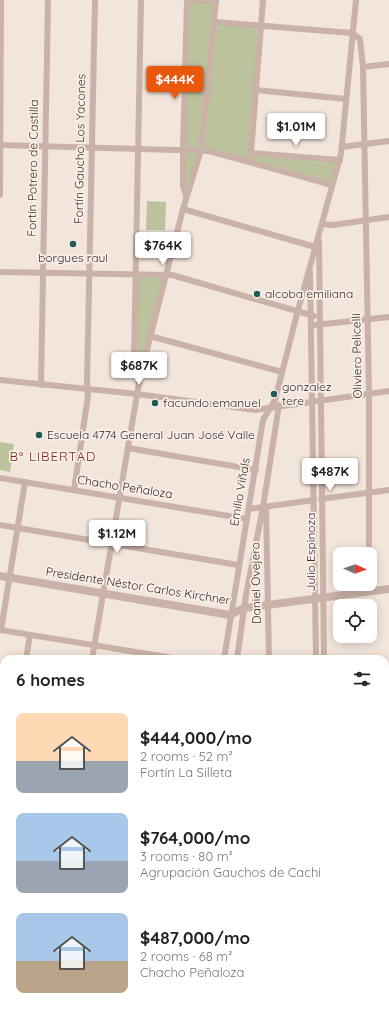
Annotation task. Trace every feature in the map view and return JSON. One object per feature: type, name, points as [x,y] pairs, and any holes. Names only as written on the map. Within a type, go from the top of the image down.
[{"type":"street","points":[[0,195],[1,0]]},
{"type":"street","name":"Fortín Potrero de Castilla","points":[[41,385],[44,146],[48,0]]},
{"type":"street","name":"Fortín Gaucho Los Yacones","points":[[74,490],[88,396],[91,148],[95,0]]},
{"type":"street","points":[[140,377],[136,374],[134,359],[134,275],[141,0]]},
{"type":"street","points":[[93,655],[140,377],[186,196],[201,150],[216,0],[188,0],[183,150],[183,186],[186,196]]},
{"type":"street","points":[[248,161],[251,153],[263,0]]},
{"type":"street","points":[[318,234],[340,160],[356,0]]},
{"type":"street","points":[[215,22],[352,33]]},
{"type":"street","name":"Oliviero Pelicelli","points":[[352,33],[360,39],[363,68],[369,394],[369,547]]},
{"type":"street","points":[[363,68],[389,64]]},
{"type":"street","points":[[256,90],[346,99]]},
{"type":"street","points":[[342,147],[389,141]]},
{"type":"street","points":[[0,145],[201,150],[248,161],[332,185]]},
{"type":"street","points":[[251,153],[340,160]]},
{"type":"street","points":[[183,210],[315,247]]},
{"type":"street","points":[[322,224],[332,225],[389,217]]},
{"type":"street","name":"Emilio Viñals","points":[[225,655],[230,615],[256,470],[263,420],[275,400],[318,234]]},
{"type":"street","name":"Julio Espinoza","points":[[316,655],[321,499],[318,234]]},
{"type":"street","name":"Julio Espinoza","points":[[310,264],[314,500],[318,599],[324,655]]},
{"type":"street","points":[[0,272],[165,275],[298,310],[311,316],[319,316]]},
{"type":"street","points":[[311,325],[319,326],[389,317]]},
{"type":"street","points":[[150,336],[282,372]]},
{"type":"street","points":[[0,380],[137,394],[255,410],[389,391]]},
{"type":"street","name":"Emilio Viñals","points":[[238,655],[244,608],[265,507],[279,406]]},
{"type":"street","points":[[128,448],[256,470]]},
{"type":"street","name":"Chacho Peñaloza","points":[[0,478],[247,519]]},
{"type":"street","points":[[25,482],[1,630],[155,655]]},
{"type":"street","points":[[321,499],[389,490]]},
{"type":"street","points":[[249,509],[314,500]]},
{"type":"street","name":"Daniel Ovejero","points":[[265,507],[268,655]]},
{"type":"street","points":[[0,526],[238,565]]},
{"type":"street","name":"Presidente Néstor Carlos Kirchner","points":[[0,576],[230,615],[244,608],[318,599],[356,591]]},
{"type":"street","name":"Presidente Néstor Carlos Kirchner","points":[[377,588],[389,589]]},
{"type":"street","points":[[27,655],[30,635]]},
{"type":"green space","points":[[187,0],[216,1],[215,22],[261,26],[251,153],[340,160],[332,185],[201,150],[186,196],[183,150]]},
{"type":"green space","points":[[147,201],[166,202],[165,230],[146,230]]},
{"type":"green space","points":[[134,275],[165,275],[140,377],[135,369]]},
{"type":"green space","points":[[0,442],[14,444],[10,472],[0,470]]},
{"type":"place","name":"borgues raul","points":[[73,244]]},
{"type":"place","name":"alcoba emiliana","points":[[257,294]]},
{"type":"place","name":"gonzalez tere","points":[[274,394]]},
{"type":"place","name":"facundo emanuel","points":[[155,403]]},
{"type":"place","name":"Escuela 4774 General Juan José Valle","points":[[39,435]]},
{"type":"district","name":"B° LIBERTAD","points":[[53,456]]}]
